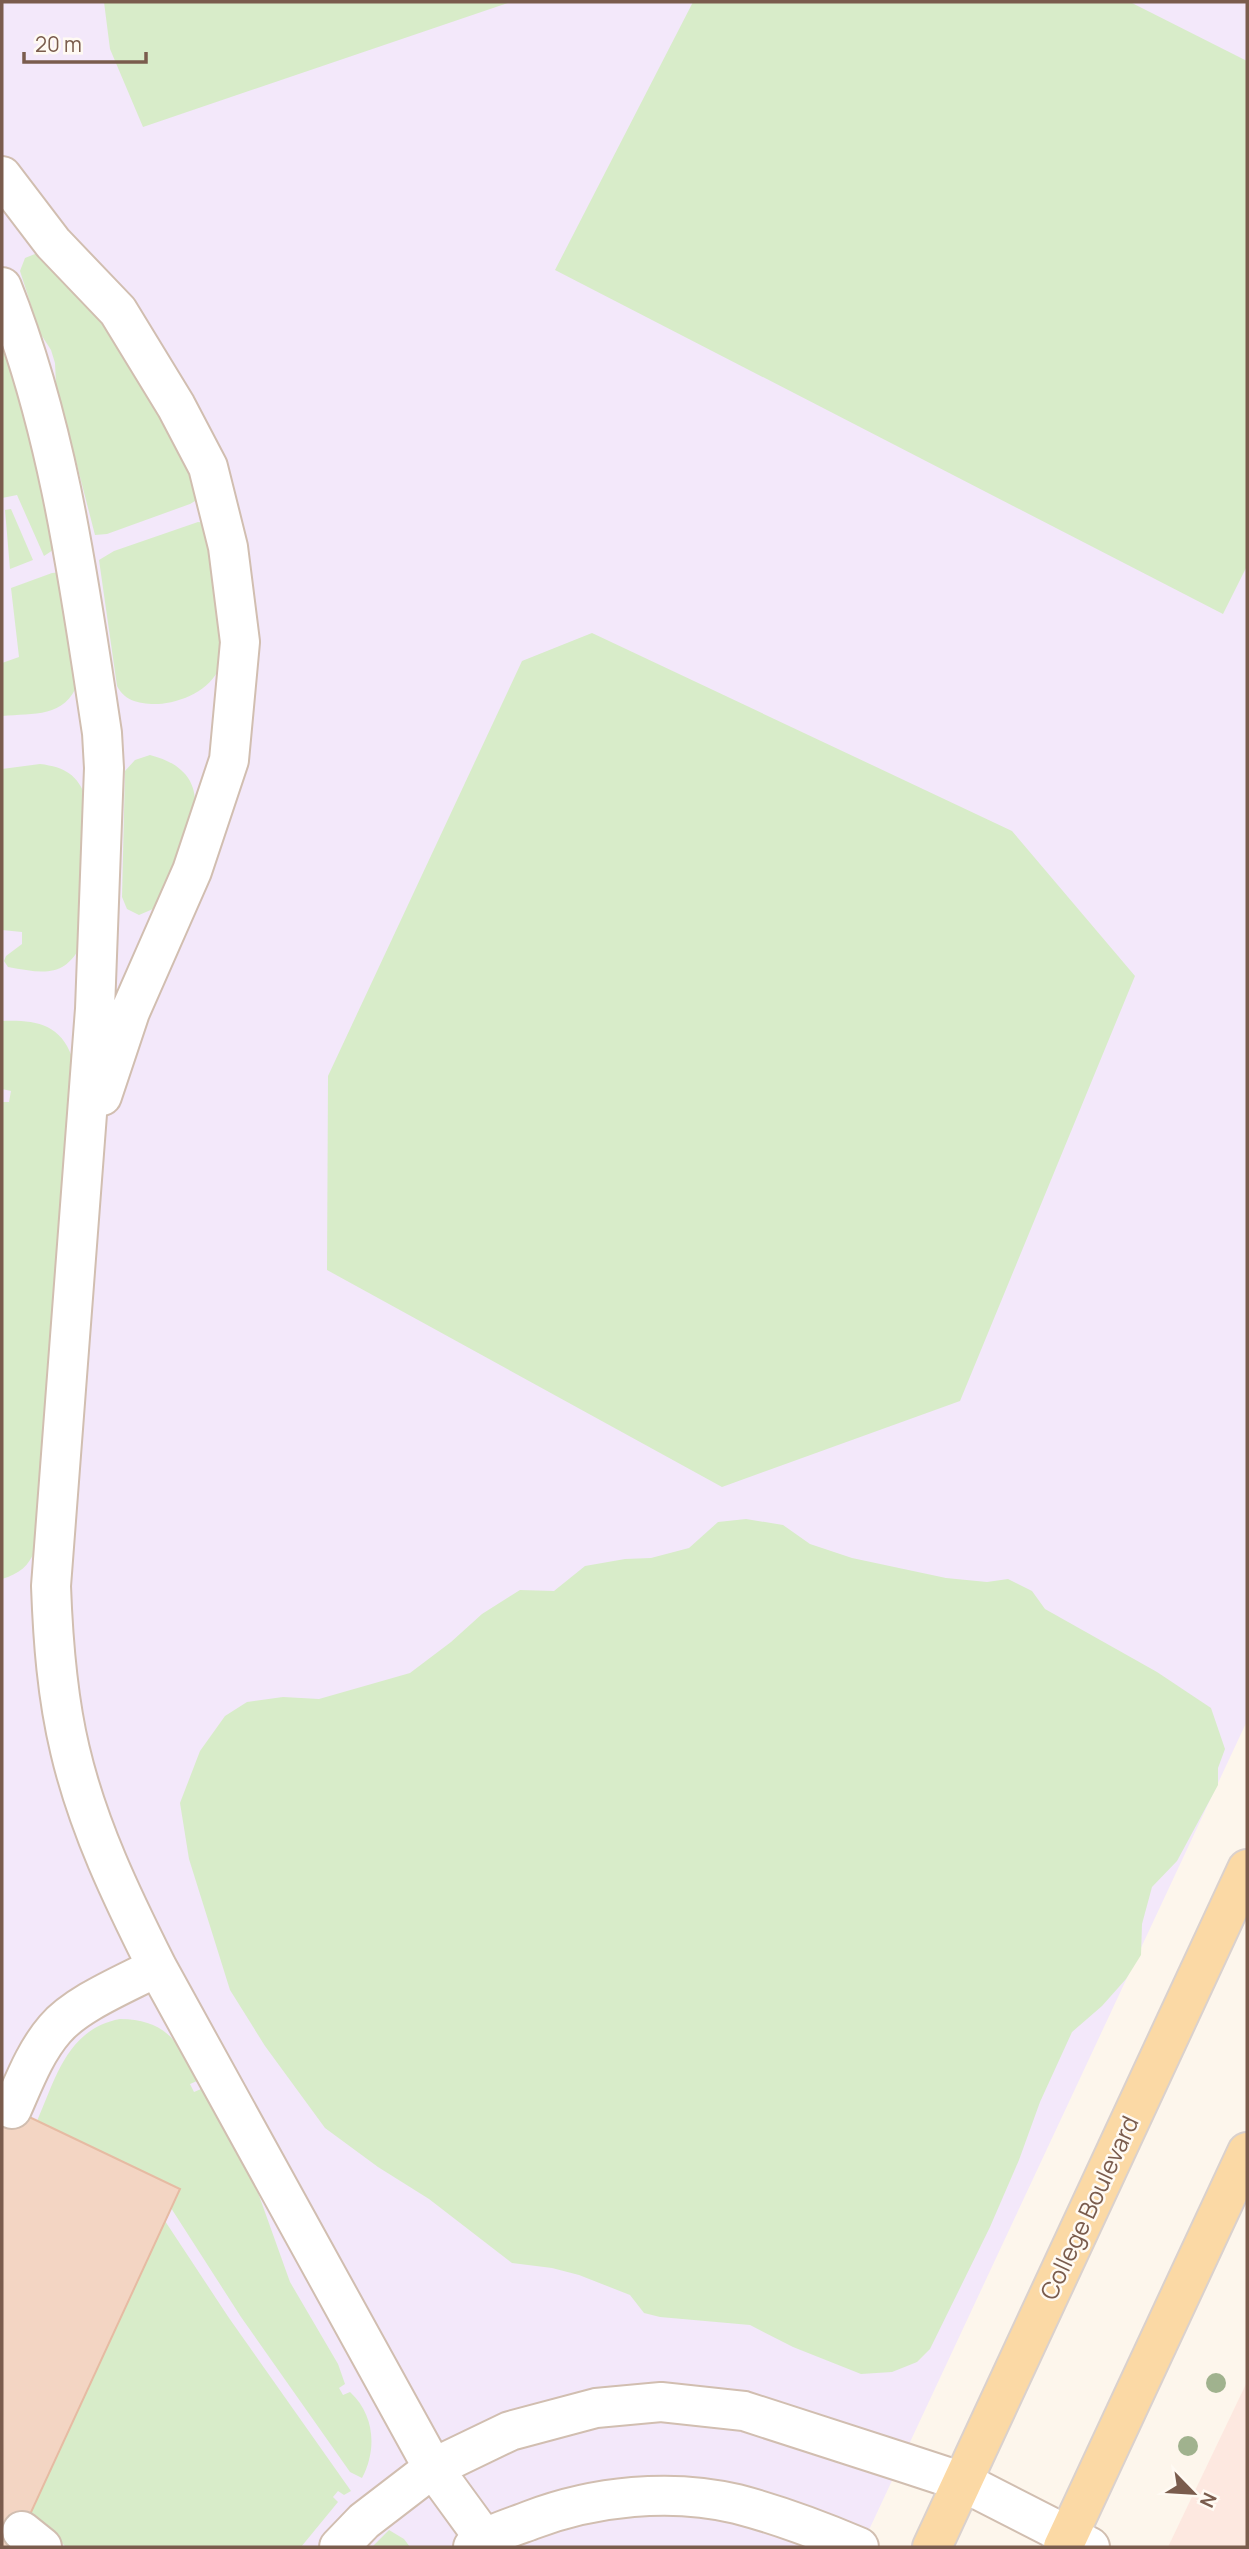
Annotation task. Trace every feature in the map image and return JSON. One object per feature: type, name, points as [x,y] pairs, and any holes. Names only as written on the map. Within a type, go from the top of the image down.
[{"type":"main road","name":"College Boulevard","points":[[933,2547],[1247,1869]]},
{"type":"main road","points":[[1074,2543],[1247,2152]]},
{"type":"street","points":[[2,176],[53,243],[118,311],[176,406],[208,467],[228,547],[240,642],[229,760],[192,871],[130,1012],[84,1151]]},
{"type":"street","points":[[2,287],[40,405],[65,498],[102,733],[104,768],[95,1009],[51,1586],[56,1673],[69,1750],[92,1827],[121,1896],[157,1967],[433,2468],[479,2543],[558,2510],[622,2498],[677,2496],[735,2503],[798,2522],[859,2547]]},
{"type":"street","points":[[12,2109],[34,2060],[56,2027],[90,2002],[157,1967]]},
{"type":"street","points":[[339,2547],[364,2521],[433,2468],[510,2431],[596,2408],[661,2402],[744,2412],[963,2482],[1074,2543]]},
{"type":"shaded area","points":[[2,2],[1247,2],[1247,1721],[861,2547],[2,2547]]},
{"type":"shaded area","points":[[1247,2382],[1247,2547],[1168,2547]]},
{"type":"green space","points":[[104,2],[511,2],[143,127],[110,49]]},
{"type":"green space","points":[[693,2],[1130,2],[1247,61],[1247,566],[1223,614],[555,270]]},
{"type":"green space","points":[[40,252],[49,255],[147,376],[202,497],[190,504],[107,534],[95,535],[56,384],[55,363],[51,350],[40,333],[20,271],[25,258]]},
{"type":"green space","points":[[2,339],[28,416],[59,546],[44,556],[17,495],[2,498]]},
{"type":"green space","points":[[11,509],[33,560],[10,569],[5,510]]},
{"type":"green space","points":[[198,522],[207,523],[215,575],[221,636],[219,667],[210,682],[185,698],[158,704],[134,701],[124,696],[117,686],[99,560],[114,551]]},
{"type":"green space","points":[[63,572],[78,683],[65,703],[57,708],[47,712],[2,716],[2,663],[19,657],[11,588],[52,573]]},
{"type":"green space","points":[[592,633],[1012,831],[1135,976],[960,1401],[722,1487],[327,1270],[328,1076],[522,661]]},
{"type":"green space","points":[[150,755],[176,766],[190,781],[195,800],[193,822],[175,867],[153,909],[139,915],[127,909],[122,897],[125,771],[135,760]]},
{"type":"green space","points":[[40,764],[57,767],[75,778],[86,798],[82,943],[68,963],[60,968],[42,972],[8,967],[4,961],[6,956],[22,944],[22,932],[2,930],[2,769]]},
{"type":"green space","points":[[2,1021],[25,1021],[53,1030],[67,1046],[72,1057],[35,1550],[23,1569],[2,1579],[2,1102],[9,1102],[11,1091],[2,1089]]},
{"type":"green space","points":[[746,1519],[783,1525],[810,1544],[852,1558],[946,1578],[987,1582],[1008,1579],[1032,1591],[1045,1609],[1157,1672],[1211,1708],[1225,1749],[1218,1768],[1218,1785],[1177,1861],[1152,1887],[1142,1924],[1141,1955],[1126,1979],[1102,2006],[1072,2032],[1040,2102],[990,2227],[930,2349],[917,2362],[892,2372],[861,2374],[793,2347],[750,2325],[660,2317],[644,2313],[630,2295],[579,2275],[552,2268],[512,2263],[429,2199],[378,2167],[325,2128],[265,2046],[230,1990],[189,1859],[180,1803],[200,1751],[225,1716],[247,1702],[283,1697],[319,1699],[410,1673],[482,1614],[520,1590],[554,1591],[585,1566],[625,1559],[651,1558],[689,1548],[718,1522]]},
{"type":"green space","points":[[120,2019],[149,2023],[169,2036],[185,2055],[197,2081],[190,2084],[194,2092],[201,2089],[209,2094],[252,2176],[290,2282],[338,2364],[345,2384],[339,2388],[343,2395],[350,2392],[365,2411],[371,2445],[362,2478],[350,2472],[241,2317],[171,2208],[180,2189],[37,2121],[58,2072],[75,2044],[102,2024]]},
{"type":"green space","points":[[165,2221],[229,2318],[351,2491],[344,2495],[338,2491],[333,2497],[338,2502],[301,2547],[66,2547],[42,2524],[29,2517]]},
{"type":"green space","points":[[389,2530],[404,2539],[410,2547],[372,2547]]},
{"type":"building","points":[[2,2104],[180,2189],[15,2547],[2,2547]]}]
